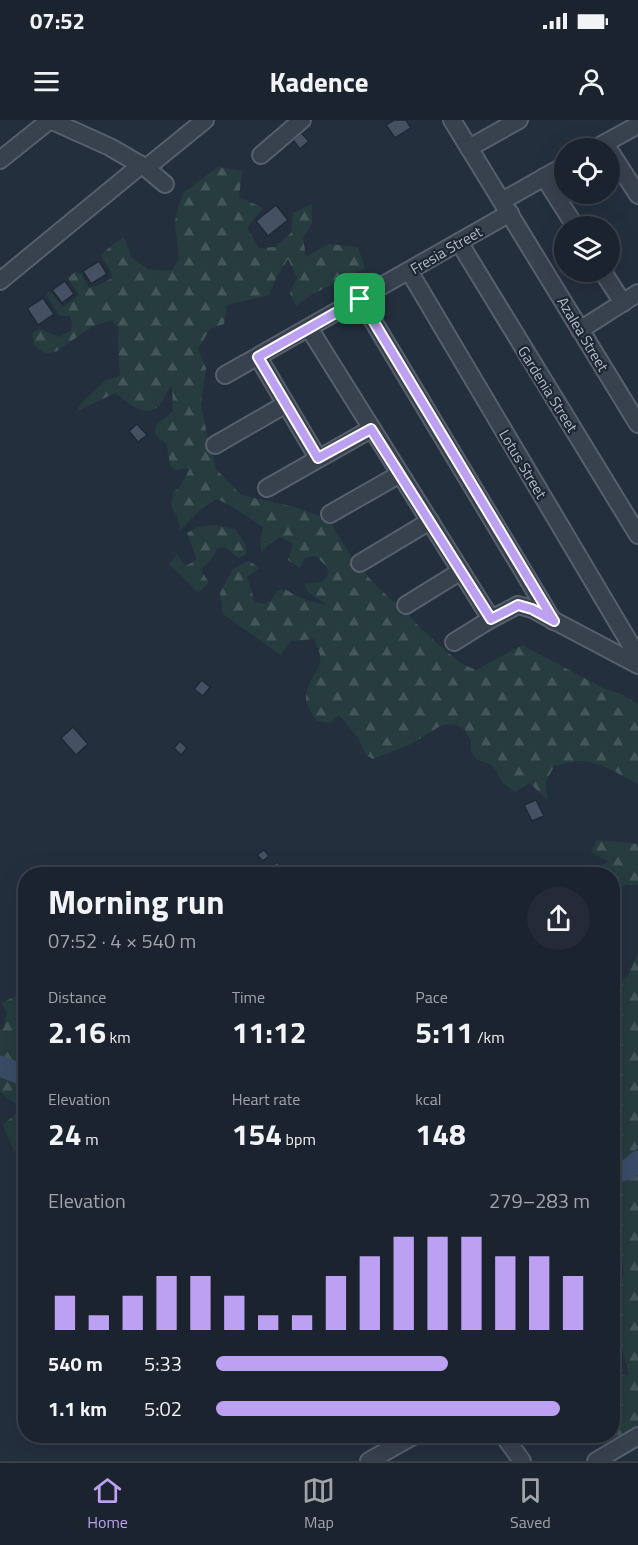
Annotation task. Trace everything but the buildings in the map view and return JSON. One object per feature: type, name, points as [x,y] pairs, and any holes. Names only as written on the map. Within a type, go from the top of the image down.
[{"type":"street","points":[[0,160],[50,120],[110,147],[144,167],[165,184]]},
{"type":"street","points":[[0,281],[205,120]]},
{"type":"street","points":[[261,155],[302,120]]},
{"type":"street","name":"Azalea Street","points":[[452,120],[638,424]]},
{"type":"street","points":[[469,148],[519,120]]},
{"type":"street","points":[[619,138],[638,125]]},
{"type":"street","points":[[620,169],[638,195]]},
{"type":"street","name":"Fresia Street","points":[[225,375],[459,242],[554,172]]},
{"type":"street","points":[[544,177],[569,216]]},
{"type":"street","name":"Gardenia Street","points":[[459,242],[638,535]]},
{"type":"street","name":"Lotus Street","points":[[409,271],[638,657]]},
{"type":"street","points":[[609,282],[623,303]]},
{"type":"street","points":[[580,330],[638,293]]},
{"type":"street","points":[[360,299],[554,621]]},
{"type":"street","points":[[309,328],[491,619]]},
{"type":"street","points":[[258,357],[318,458]]},
{"type":"street","points":[[215,445],[286,404]]},
{"type":"street","points":[[267,488],[371,429]]},
{"type":"street","points":[[330,514],[400,474]]},
{"type":"street","points":[[360,563],[429,521]]},
{"type":"street","points":[[406,605],[461,571]]},
{"type":"street","points":[[454,642],[518,605],[532,609],[638,665]]},
{"type":"street","points":[[596,1461],[638,1436]]},
{"type":"street","points":[[369,1461],[401,1443]]},
{"type":"street","points":[[509,1443],[522,1461]]},
{"type":"green space","points":[[218,167],[242,171],[239,197],[263,208],[247,228],[259,248],[275,247],[291,233],[293,213],[312,204],[312,223],[303,238],[306,257],[329,244],[358,247],[365,268],[311,295],[296,306],[290,293],[297,277],[288,259],[269,295],[227,305],[224,324],[210,329],[198,349],[206,368],[201,404],[216,469],[241,495],[295,507],[331,520],[334,529],[356,564],[380,589],[402,607],[421,629],[462,664],[476,670],[522,645],[638,704],[638,784],[601,765],[578,761],[554,766],[546,782],[547,800],[530,783],[515,792],[502,782],[491,765],[477,760],[471,752],[471,740],[465,730],[455,724],[442,725],[411,744],[373,759],[366,755],[358,738],[339,715],[330,723],[317,721],[307,704],[307,690],[320,660],[314,639],[291,641],[281,655],[223,614],[220,593],[233,569],[249,561],[260,568],[247,577],[255,602],[265,604],[277,591],[285,589],[305,599],[327,605],[308,592],[304,584],[322,582],[328,575],[327,567],[316,556],[305,558],[300,568],[288,560],[293,544],[280,537],[261,553],[260,539],[263,527],[217,499],[200,510],[180,530],[178,518],[171,506],[173,492],[180,487],[190,468],[176,470],[170,466],[167,445],[155,434],[156,425],[173,411],[172,385],[159,406],[153,410],[136,408],[115,393],[76,412],[82,402],[106,380],[120,376],[119,329],[111,320],[93,326],[57,351],[45,354],[34,345],[32,333],[40,329],[59,337],[71,331],[72,324],[70,316],[60,316],[46,295],[49,291],[63,307],[79,295],[67,277],[76,272],[81,274],[89,288],[112,278],[101,255],[124,237],[132,258],[148,269],[171,271],[179,259],[175,222],[184,192]]},
{"type":"green space","points":[[213,525],[235,529],[245,544],[247,554],[238,558],[225,547],[218,548],[201,570],[209,583],[198,593],[169,564],[177,554],[185,566],[197,560],[187,533],[198,527]]},
{"type":"green space","points":[[597,840],[638,844],[638,885],[625,885],[620,888],[620,867],[599,867],[608,862],[591,852]]},
{"type":"green space","points":[[638,953],[638,1148],[620,1165],[620,980],[627,978]]},
{"type":"green space","points":[[18,995],[18,1068],[0,1063],[0,1028],[3,1029],[7,1013],[1,1003]]},
{"type":"green space","points":[[0,1071],[18,1077],[18,1107],[0,1092]]},
{"type":"green space","points":[[18,1112],[18,1146],[14,1151],[3,1125]]},
{"type":"green space","points":[[638,1171],[638,1424],[629,1435],[620,1440],[620,1373],[629,1375],[620,1341],[620,1276],[624,1275],[620,1256],[620,1180]]},
{"type":"waterway","points":[[0,1066],[18,1073]]},
{"type":"waterway","points":[[620,1171],[629,1169],[638,1161]]},
{"type":"route","points":[[360,299],[554,621],[532,609],[518,605],[491,619],[371,429],[318,458],[258,357],[360,299]]}]
